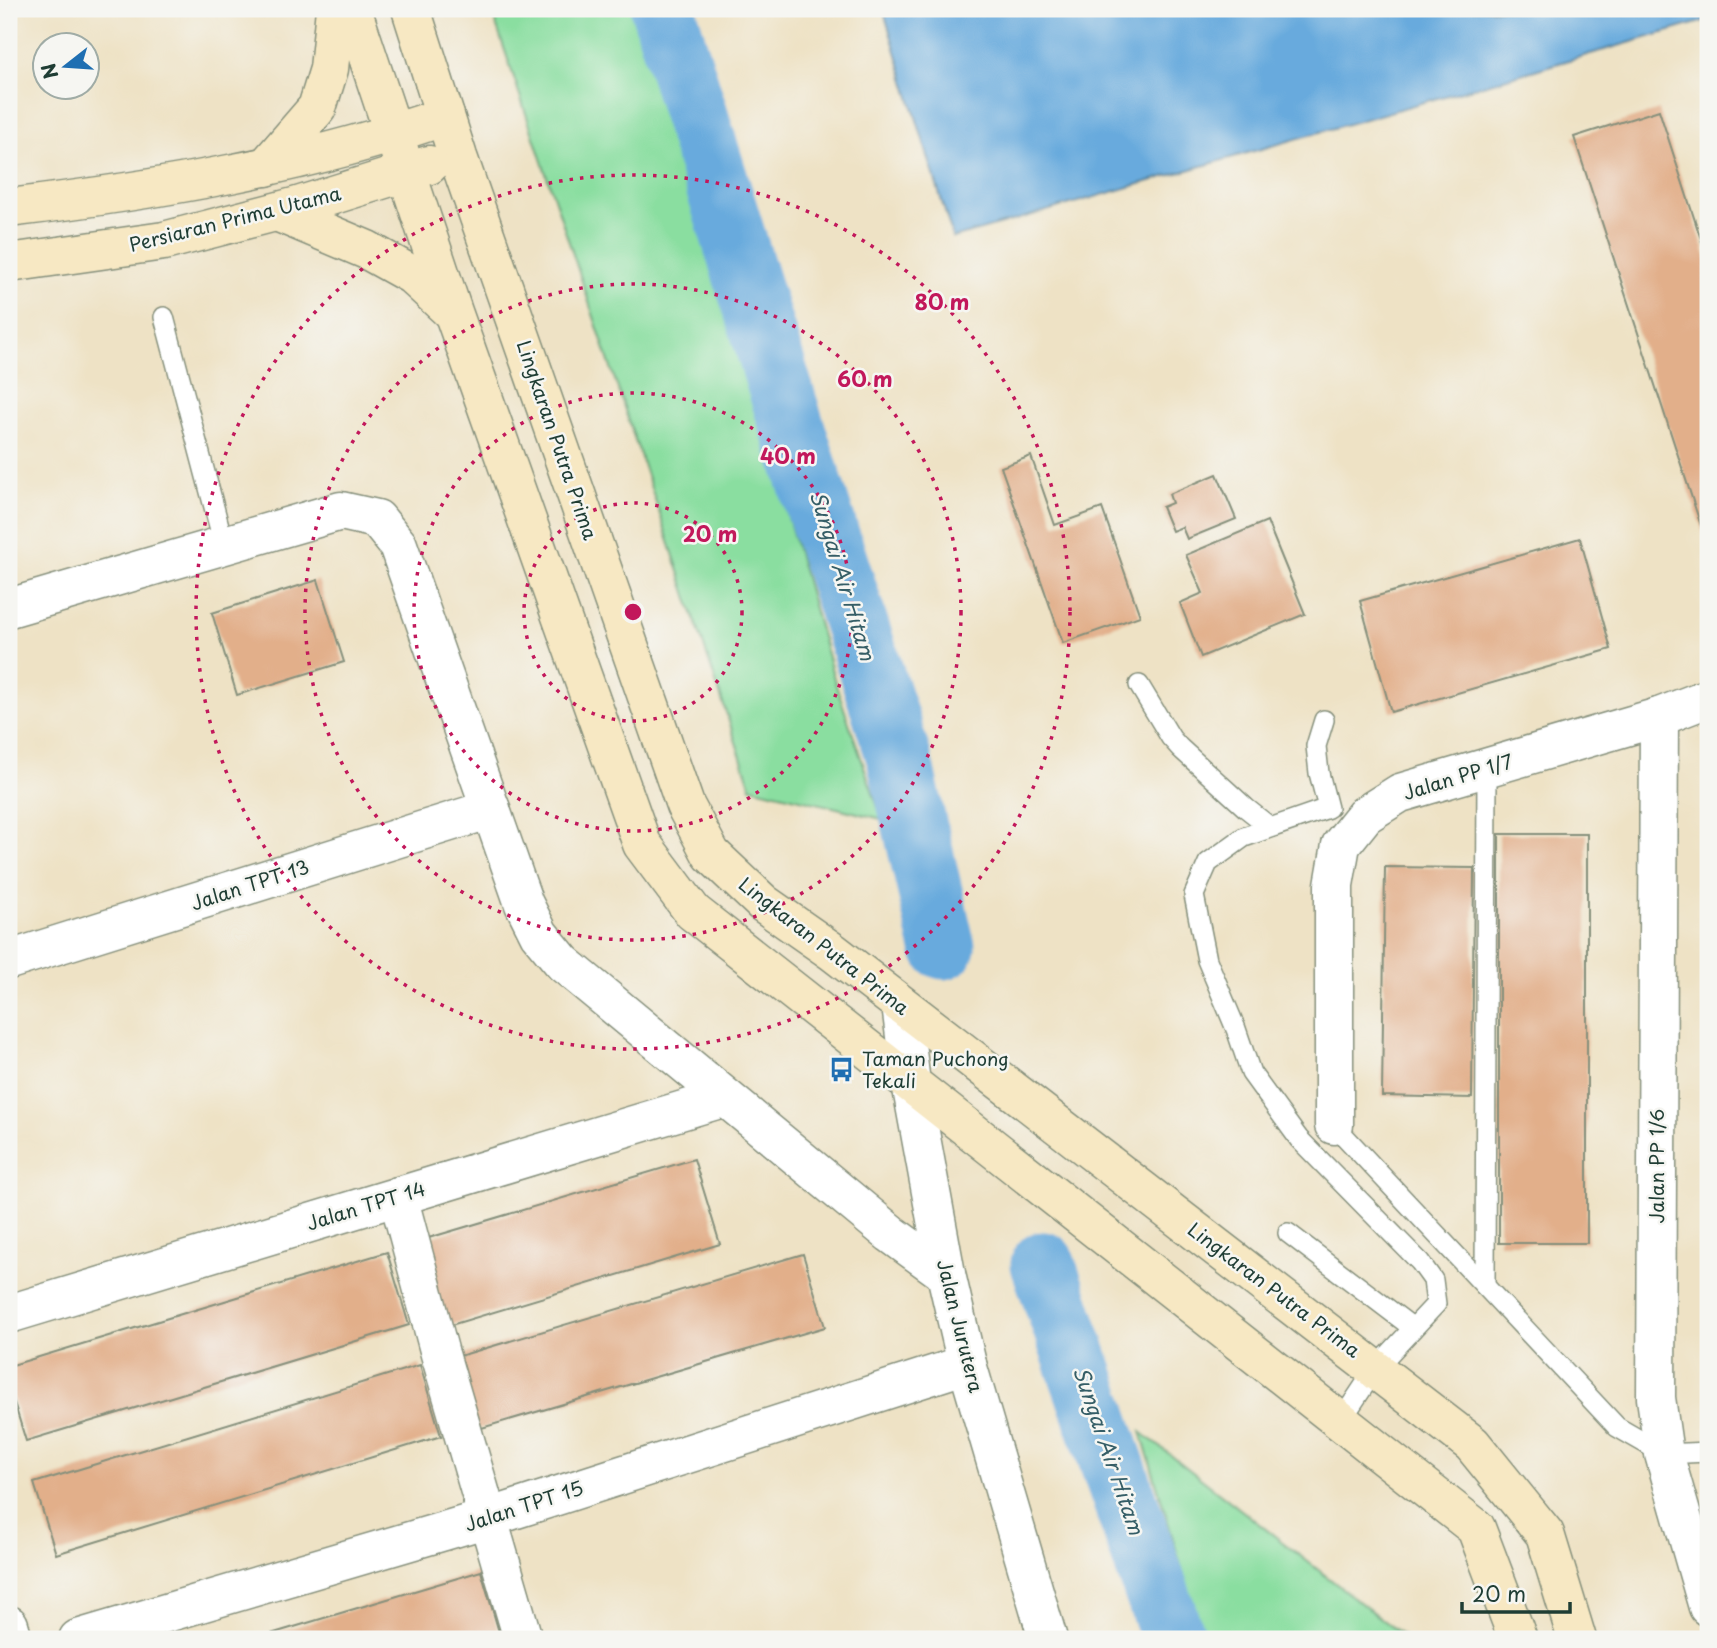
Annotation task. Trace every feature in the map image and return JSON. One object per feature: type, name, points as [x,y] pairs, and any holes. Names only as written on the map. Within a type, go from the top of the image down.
[{"type":"main road","points":[[266,167],[317,108],[329,69],[335,9]]},
{"type":"main road","points":[[352,9],[453,312],[642,844],[693,912],[1476,1528],[1518,1639]]},
{"type":"main road","name":"Lingkaran Putra Prima","points":[[411,9],[458,158],[685,805],[711,854],[763,903],[833,952],[1472,1444],[1545,1534],[1577,1639]]},
{"type":"main road","points":[[9,208],[187,184],[393,135],[445,116]]},
{"type":"main road","name":"Persiaran Prima Utama","points":[[9,263],[164,241],[277,212],[458,158]]},
{"type":"main road","points":[[277,212],[366,250],[412,275],[453,312]]},
{"type":"street","points":[[9,608],[341,511],[377,519],[398,545],[524,904],[539,934],[563,963],[723,1098],[891,1234],[946,1274]]},
{"type":"street","name":"Jalan PP 1/7","points":[[1334,1125],[1334,885],[1341,845],[1365,815],[1400,793],[1659,717],[1708,698]]},
{"type":"street","name":"Jalan PP 1/6","points":[[1659,717],[1656,1398],[1664,1454],[1708,1607]]},
{"type":"street","name":"Jalan TPT 13","points":[[9,960],[491,809]]},
{"type":"street","name":"Jalan Jurutera","points":[[901,1005],[911,1083],[946,1274],[967,1364],[1048,1639]]},
{"type":"street","name":"Jalan TPT 14","points":[[9,1314],[723,1098]]},
{"type":"street","points":[[398,1196],[440,1354],[523,1639]]},
{"type":"street","name":"Jalan TPT 15","points":[[78,1639],[488,1518],[967,1364]]},
{"type":"street","points":[[9,1625],[13,1639]]},
{"type":"lane","points":[[164,317],[224,545]]},
{"type":"lane","points":[[1139,685],[1180,748],[1270,827]]},
{"type":"lane","points":[[1324,720],[1316,746],[1319,773],[1328,808],[1244,837],[1208,863],[1194,895],[1207,960],[1251,1073],[1299,1139],[1420,1262],[1433,1280],[1436,1304],[1376,1368],[1340,1422]]},
{"type":"lane","points":[[1485,1286],[1487,767]]},
{"type":"lane","points":[[1334,1125],[1617,1427],[1664,1454],[1708,1452]]},
{"type":"lane","points":[[1287,1233],[1413,1328]]},
{"type":"green space","points":[[491,9],[643,9],[835,682],[882,819],[751,787]]},
{"type":"green space","points":[[1141,1432],[1407,1639],[1203,1639]]},
{"type":"water","points":[[883,9],[1708,9],[1708,20],[953,238]]},
{"type":"building","points":[[1659,110],[1708,261],[1708,537],[1705,538],[1574,137]]},
{"type":"building","points":[[1031,456],[1055,525],[1102,508],[1140,616],[1063,643],[1001,467]]},
{"type":"building","points":[[1217,474],[1236,519],[1187,539],[1182,527],[1172,531],[1162,507],[1172,503],[1169,494]]},
{"type":"building","points":[[1267,521],[1305,614],[1201,657],[1180,603],[1203,593],[1186,555]]},
{"type":"building","points":[[1580,538],[1611,649],[1391,712],[1360,601]]},
{"type":"building","points":[[318,580],[344,662],[237,695],[212,613]]},
{"type":"building","points":[[1499,834],[1587,834],[1587,1243],[1499,1243]]},
{"type":"building","points":[[1385,867],[1474,868],[1472,1098],[1382,1096]]},
{"type":"building","points":[[694,1159],[720,1244],[441,1328],[415,1242]]},
{"type":"building","points":[[387,1252],[409,1325],[26,1441],[9,1386],[9,1366]]},
{"type":"building","points":[[803,1254],[825,1327],[468,1432],[446,1360]]},
{"type":"building","points":[[420,1365],[441,1436],[56,1554],[34,1483]]},
{"type":"building","points":[[481,1571],[501,1639],[254,1639]]},
{"type":"waterway","name":"Sungai Air Hitam","points":[[663,9],[796,439],[899,758],[943,947]]},
{"type":"waterway","name":"Sungai Air Hitam","points":[[1043,1264],[1173,1639]]},
{"type":"place","name":"Taman Puchong Tekali","points":[[842,1070]]}]
